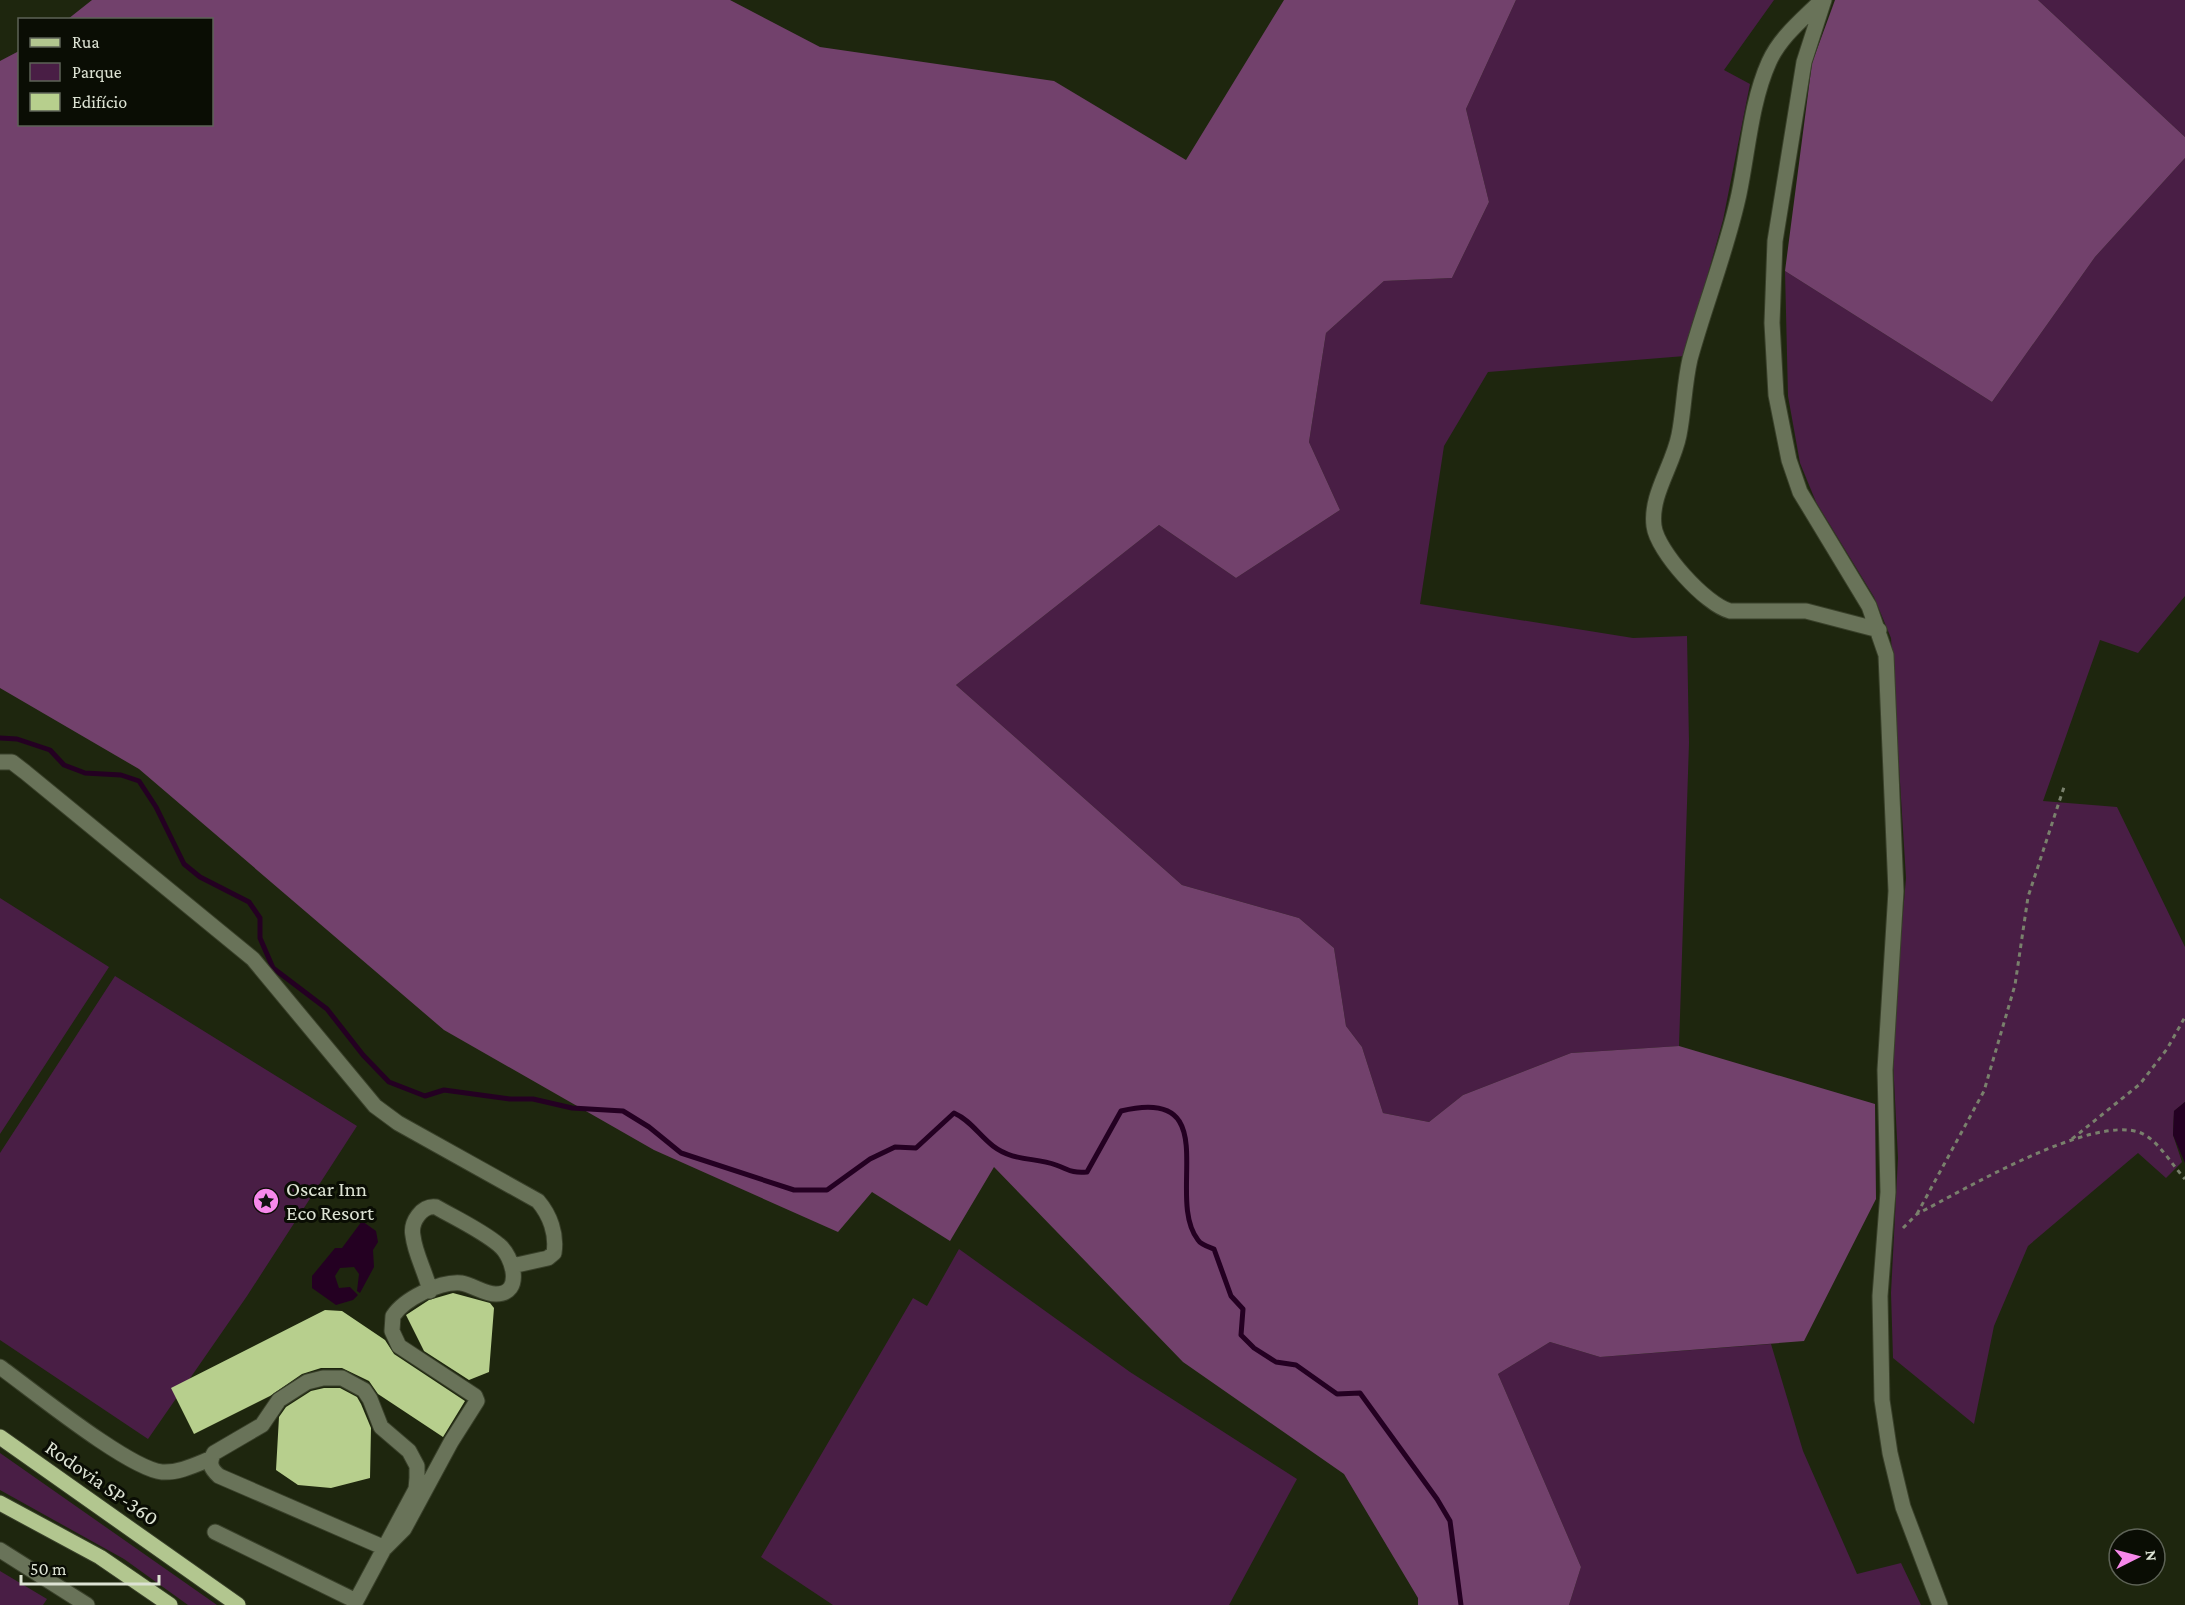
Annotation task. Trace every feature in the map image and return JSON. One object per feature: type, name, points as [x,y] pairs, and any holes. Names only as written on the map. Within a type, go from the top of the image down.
[{"type":"main road","name":"Rodovia SP-360","points":[[0,1437],[238,1605]]},
{"type":"main road","points":[[0,1503],[100,1557],[170,1605]]},
{"type":"street","points":[[1823,0],[1784,38],[1769,61],[1761,84],[1738,197],[1689,368],[1678,437],[1654,508],[1654,529],[1664,550],[1719,609],[1806,611],[1879,630]]},
{"type":"street","points":[[1823,0],[1804,62],[1775,241],[1772,323],[1776,395],[1789,460],[1800,492],[1869,606],[1886,655],[1896,891],[1885,1070],[1888,1192],[1880,1296],[1882,1400],[1888,1443],[1903,1507],[1940,1605]]},
{"type":"street","points":[[0,762],[12,762],[254,959],[375,1106],[398,1123],[538,1202],[548,1212],[556,1243],[554,1253],[548,1258],[512,1266]]},
{"type":"street","points":[[385,1548],[404,1529],[451,1442],[477,1401],[475,1396],[399,1346],[394,1339],[392,1326],[396,1311],[430,1291],[462,1283],[496,1294],[506,1292],[512,1288],[512,1266],[508,1254],[498,1244],[436,1207],[429,1206],[423,1210],[413,1225],[412,1236],[430,1291]]},
{"type":"street","points":[[0,1367],[119,1452],[151,1470],[176,1471],[210,1459],[214,1453],[262,1425],[279,1400],[307,1382],[323,1378],[348,1380],[364,1390],[381,1427],[409,1451],[417,1466],[416,1489],[356,1601],[215,1532]]},
{"type":"street","points":[[210,1459],[211,1468],[219,1476],[385,1548]]},
{"type":"street","points":[[0,1550],[87,1605]]},
{"type":"path","points":[[1885,1247],[1917,1214],[1984,1091],[2015,985],[2028,897],[2064,787]]},
{"type":"path","points":[[2071,1140],[2140,1084],[2166,1049],[2185,1017]]},
{"type":"path","points":[[1917,1214],[2026,1158],[2071,1140],[2109,1130],[2139,1132],[2153,1142],[2185,1179]]},
{"type":"green space","points":[[1516,0],[1774,0],[1724,70],[1750,84],[1723,220],[1685,356],[1488,372],[1444,446],[1420,604],[1633,638],[1687,636],[1689,743],[1679,1046],[1571,1053],[1463,1095],[1429,1122],[1383,1113],[1362,1047],[1346,1026],[1334,948],[1299,918],[1182,885],[956,685],[1159,525],[1236,578],[1340,510],[1309,442],[1326,333],[1384,281],[1452,278],[1489,202],[1466,109]]},
{"type":"green space","points":[[2038,0],[2185,0],[2185,137]]},
{"type":"green space","points":[[2185,158],[2185,596],[2138,653],[2100,640],[2043,801],[2117,807],[2185,947],[2185,1102],[2174,1111],[2173,1135],[2182,1162],[2166,1178],[2138,1153],[2028,1246],[1994,1326],[1974,1424],[1893,1358],[1891,1293],[1898,1158],[1892,1041],[1906,878],[1891,638],[1874,597],[1816,502],[1800,463],[1788,396],[1785,271],[1992,402],[2095,257]]},
{"type":"green space","points":[[0,898],[109,967],[0,1134]]},
{"type":"green space","points":[[115,976],[357,1126],[247,1296],[148,1439],[0,1340],[0,1153]]},
{"type":"green space","points":[[959,1249],[1130,1372],[1297,1479],[1229,1605],[833,1605],[761,1557],[913,1298],[927,1306]]},
{"type":"green space","points":[[1550,1342],[1600,1357],[1771,1344],[1803,1451],[1857,1574],[1901,1563],[1921,1605],[1569,1605],[1581,1567],[1498,1374]]},
{"type":"green space","points":[[0,1453],[217,1605],[188,1605],[124,1559],[0,1490]]},
{"type":"green space","points":[[0,1571],[47,1599],[43,1605],[0,1605]]},
{"type":"shaded area","points":[[92,0],[730,0],[820,47],[1054,81],[1186,160],[1284,0],[1516,0],[1466,109],[1489,202],[1452,278],[1384,281],[1326,333],[1309,442],[1340,510],[1236,578],[1159,525],[956,685],[1182,885],[1299,918],[1334,948],[1346,1026],[1362,1047],[1383,1113],[1429,1122],[1463,1095],[1571,1053],[1679,1046],[1875,1104],[1876,1199],[1804,1341],[1600,1357],[1550,1342],[1498,1374],[1581,1567],[1569,1605],[1418,1605],[1418,1598],[1344,1474],[1183,1362],[994,1167],[950,1241],[872,1192],[838,1232],[654,1150],[444,1030],[139,769],[0,688],[0,61],[18,52],[18,126],[213,126],[213,18],[69,18]]},
{"type":"shaded area","points":[[1835,0],[2038,0],[2185,137],[2185,158],[2095,257],[1992,402],[1785,271],[1812,63]]},
{"type":"shaded area","points":[[2185,1102],[2185,1163],[2173,1135],[2174,1111]]},
{"type":"shaded area","points":[[362,1221],[376,1231],[378,1242],[373,1250],[374,1267],[360,1293],[357,1291],[359,1274],[354,1267],[340,1268],[335,1276],[339,1288],[350,1287],[358,1295],[353,1300],[336,1305],[312,1288],[312,1276],[335,1248],[342,1248]]},
{"type":"building","points":[[453,1293],[490,1303],[494,1308],[489,1372],[469,1380],[424,1351],[406,1315],[429,1300]]},
{"type":"building","points":[[325,1310],[342,1311],[385,1340],[394,1354],[465,1401],[443,1437],[378,1394],[369,1381],[342,1368],[321,1368],[302,1374],[270,1396],[194,1434],[171,1388]]},
{"type":"building","points":[[340,1388],[357,1397],[361,1404],[371,1428],[370,1478],[331,1488],[298,1485],[276,1470],[279,1417],[286,1407],[311,1391]]},
{"type":"waterway","points":[[0,738],[17,739],[50,750],[64,765],[85,773],[121,775],[139,781],[156,807],[184,864],[200,877],[249,902],[260,918],[260,938],[273,968],[327,1009],[363,1055],[389,1082],[425,1096],[444,1090],[510,1099],[533,1099],[572,1108],[623,1111],[649,1127],[681,1153],[794,1190],[827,1190],[870,1159],[895,1147],[916,1148],[954,1113],[993,1146],[1009,1155],[1081,1172],[1087,1172],[1121,1111],[1153,1107],[1173,1114],[1183,1129],[1187,1150],[1189,1221],[1199,1242],[1214,1249],[1231,1296],[1243,1309],[1241,1335],[1254,1348],[1276,1362],[1296,1365],[1337,1394],[1360,1393],[1437,1499],[1450,1521],[1461,1605]]},
{"type":"place","name":"Oscar Inn Eco Resort","points":[[266,1201]]}]
